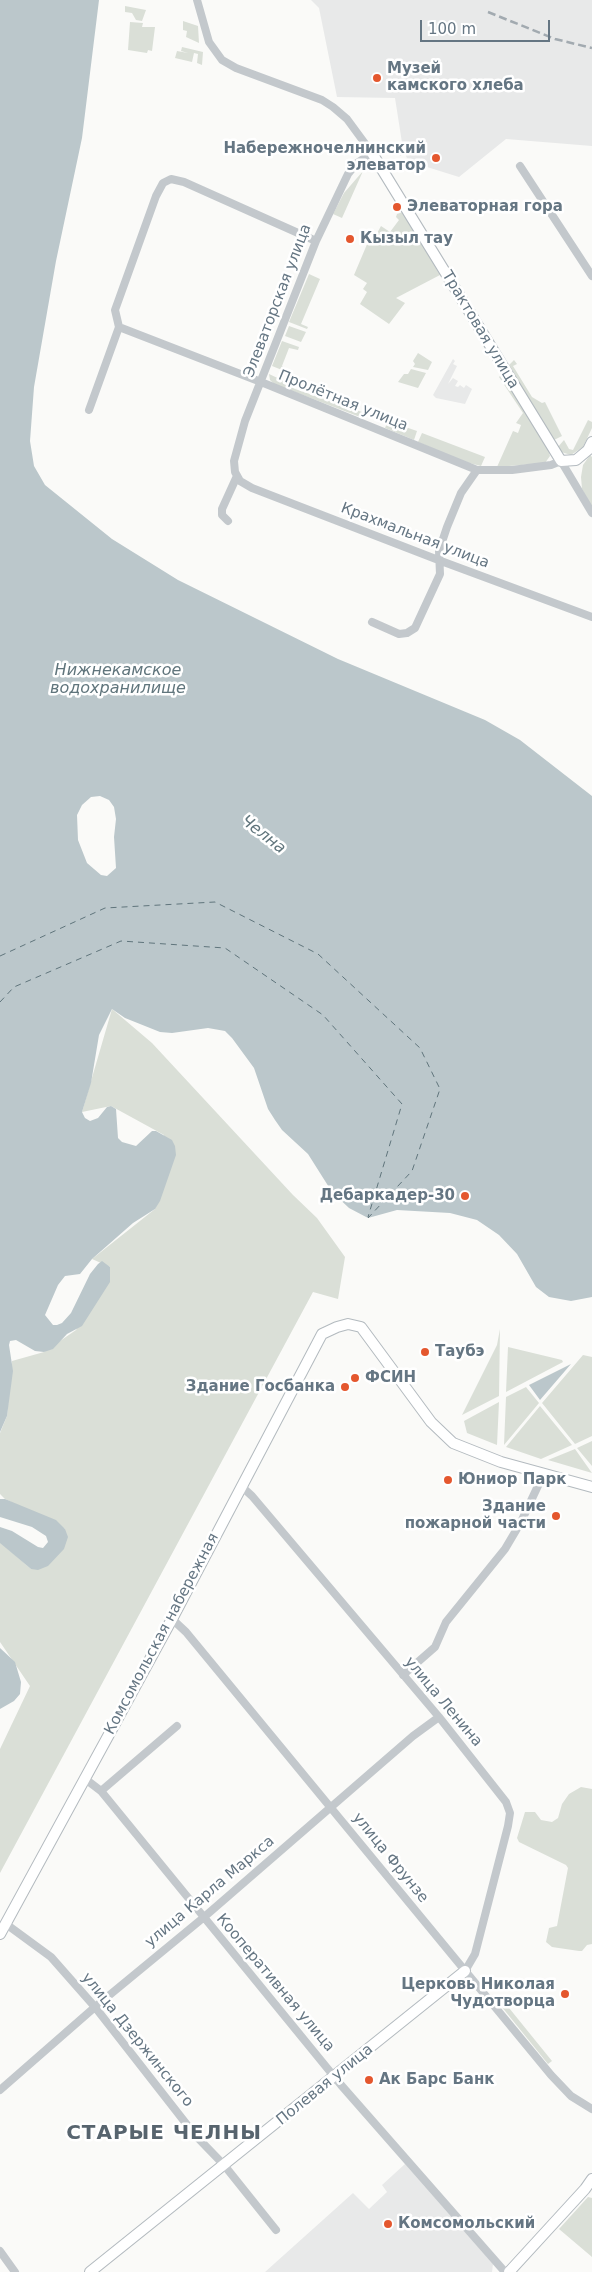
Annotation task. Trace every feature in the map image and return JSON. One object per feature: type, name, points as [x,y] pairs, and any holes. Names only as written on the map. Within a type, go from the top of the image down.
[{"type":"street","name":"Трактовая улица","points":[[197,0],[209,42],[222,60],[236,68],[322,100],[346,119],[372,153],[592,513]]},
{"type":"street","name":"Элеваторская улица","points":[[228,520],[222,515],[222,509],[236,474],[234,461],[245,421],[316,240],[348,174],[358,163],[372,153]]},
{"type":"street","points":[[520,166],[592,276]]},
{"type":"street","points":[[89,410],[119,327],[115,310],[156,196],[163,184],[171,179],[184,182],[316,240]]},
{"type":"street","name":"Пролётная улица","points":[[119,327],[261,382],[477,470],[512,470],[551,465],[561,461]]},
{"type":"street","points":[[561,461],[576,460],[588,450],[592,442]]},
{"type":"street","points":[[372,622],[399,634],[411,632],[415,628],[440,574],[440,551],[450,520],[461,493],[477,470]]},
{"type":"street","name":"Крахмальная улица","points":[[236,474],[240,481],[252,488],[441,562],[592,618]]},
{"type":"street","name":"Комсомольская набережная","points":[[0,1934],[172,1619],[322,1334],[348,1324],[361,1327],[431,1422],[453,1443],[501,1462],[544,1473]]},
{"type":"street","points":[[403,1675],[435,1647],[446,1622],[505,1549],[521,1522],[544,1473],[592,1487]]},
{"type":"street","name":"улица Ленина","points":[[241,1486],[252,1496],[439,1717],[493,1783],[506,1802],[510,1813],[475,1954],[465,1971]]},
{"type":"street","name":"улица Фрунзе","points":[[172,1619],[186,1632],[551,2074],[571,2096],[592,2109]]},
{"type":"street","name":"улица Карла Маркса","points":[[0,2090],[95,2007],[203,1918],[413,1736],[439,1717]]},
{"type":"street","points":[[101,1791],[177,1726]]},
{"type":"street","name":"Кооперативная улица","points":[[84,1778],[101,1791],[335,2077],[507,2272]]},
{"type":"street","name":"улица Дзержинского","points":[[6,1924],[51,1956],[95,2007],[195,2135],[224,2165],[276,2230]]},
{"type":"street","name":"Полевая улица","points":[[90,2272],[465,1971]]},
{"type":"street","points":[[507,2272],[586,2189],[592,2179]]},
{"type":"street","points":[[0,2252],[15,2272]]},
{"type":"shaded area","name":"Набережночелнинский элеватор","points":[[311,0],[592,0],[592,146],[506,139],[459,177],[427,167],[427,165],[407,158],[405,154],[400,156],[398,152],[403,149],[395,98],[337,97],[319,8]]},
{"type":"shaded area","points":[[125,6],[146,10],[142,21],[136,20],[132,13],[125,12]]},
{"type":"shaded area","points":[[183,21],[198,26],[199,43],[186,37],[187,31],[183,30]]},
{"type":"shaded area","points":[[130,22],[143,23],[142,27],[155,27],[152,51],[148,50],[147,53],[128,50]]},
{"type":"shaded area","points":[[182,47],[203,52],[202,65],[197,63],[198,54],[194,53],[192,62],[175,58],[177,51],[188,53],[181,51]]},
{"type":"shaded area","points":[[363,171],[342,218],[333,214],[344,193]]},
{"type":"shaded area","points":[[403,212],[440,275],[396,298],[405,303],[389,324],[360,304],[367,292],[363,289],[367,283],[354,275],[368,242],[375,237],[381,226],[390,232],[399,220],[396,217],[397,214]]},
{"type":"shaded area","points":[[309,274],[320,279],[301,324],[308,327],[307,329],[289,322]]},
{"type":"shaded area","points":[[289,326],[306,332],[301,342],[285,336]]},
{"type":"shaded area","points":[[282,341],[299,347],[298,350],[289,348],[282,366],[288,370],[287,372],[272,366]]},
{"type":"shaded area","points":[[418,353],[432,362],[428,370],[413,367],[415,364],[413,361]]},
{"type":"shaded area","points":[[453,359],[455,361],[453,364],[457,366],[448,384],[453,378],[458,381],[455,386],[458,387],[460,385],[464,388],[466,385],[472,389],[465,404],[436,398],[433,395]]},
{"type":"shaded area","points":[[514,360],[517,364],[513,366],[532,397],[542,403],[545,402],[562,436],[554,440],[551,439],[508,366]]},
{"type":"shaded area","points":[[411,369],[426,373],[418,388],[398,382]]},
{"type":"shaded area","points":[[269,374],[295,389],[362,412],[360,417],[274,384],[270,380]]},
{"type":"shaded area","points":[[501,375],[546,443],[550,456],[545,463],[497,467],[513,431],[518,433],[521,425],[516,423],[523,413],[499,377]]},
{"type":"shaded area","points":[[588,420],[592,422],[592,428],[583,447],[571,455],[561,452],[557,448],[564,440],[569,449],[573,450]]},
{"type":"shaded area","points":[[388,421],[417,431],[414,440],[385,428]]},
{"type":"shaded area","points":[[422,433],[485,457],[481,466],[465,462],[418,442]]},
{"type":"shaded area","points":[[590,455],[592,457],[592,507],[582,489],[581,477],[583,465]]},
{"type":"shaded area","points":[[112,1009],[152,1043],[293,1195],[317,1218],[345,1257],[338,1299],[313,1292],[0,1873],[0,1749],[30,1686],[0,1642],[0,1542],[31,1569],[65,1529],[5,1499],[0,1494],[0,1433],[7,1416],[12,1361],[44,1352],[76,1330],[110,1267],[92,1259],[155,1209],[164,1135],[111,1106],[82,1112]]},
{"type":"shaded area","points":[[500,1329],[499,1396],[462,1415],[497,1345]]},
{"type":"shaded area","points":[[508,1347],[562,1360],[563,1362],[506,1392]]},
{"type":"shaded area","points":[[583,1355],[592,1357],[592,1436],[575,1444],[542,1403]]},
{"type":"shaded area","points":[[526,1387],[539,1403],[504,1445],[506,1397]]},
{"type":"shaded area","points":[[499,1402],[497,1445],[467,1433],[464,1421]]},
{"type":"shaded area","points":[[540,1406],[572,1445],[541,1459],[506,1447]]},
{"type":"shaded area","points":[[592,1441],[592,1466],[577,1448]]},
{"type":"shaded area","points":[[575,1449],[592,1473],[548,1460]]},
{"type":"shaded area","points":[[581,1787],[592,1789],[592,1944],[579,1951],[552,1947],[546,1942],[549,1928],[557,1926],[568,1868],[566,1865],[519,1842],[517,1838],[525,1812],[535,1812],[541,1820],[552,1822],[558,1818],[562,1804],[569,1794]]},
{"type":"shaded area","points":[[501,1998],[552,2061],[548,2064],[497,2001]]},
{"type":"shaded area","name":"Комсомольский","points":[[405,2164],[493,2264],[492,2272],[265,2272],[353,2193],[369,2209],[387,2192],[382,2185]]},
{"type":"shaded area","points":[[588,2197],[592,2198],[592,2257],[559,2229]]},
{"type":"water","points":[[0,0],[99,0],[82,138],[56,261],[34,387],[30,441],[34,466],[45,485],[112,539],[178,580],[338,659],[485,720],[520,740],[592,796],[592,1297],[571,1301],[549,1297],[536,1287],[517,1254],[499,1235],[477,1220],[450,1213],[397,1210],[368,1218],[349,1208],[332,1192],[308,1154],[282,1130],[268,1109],[254,1068],[225,1031],[208,1028],[172,1033],[160,1032],[125,1018],[112,1009],[99,1035],[91,1083],[82,1112],[85,1118],[90,1121],[98,1118],[107,1107],[111,1106],[116,1109],[118,1138],[122,1142],[136,1146],[152,1131],[156,1131],[172,1140],[176,1155],[160,1201],[155,1209],[133,1223],[92,1259],[80,1274],[65,1276],[58,1285],[45,1315],[53,1325],[62,1323],[71,1313],[90,1274],[98,1264],[102,1261],[110,1267],[110,1282],[82,1326],[67,1334],[53,1349],[44,1352],[35,1351],[16,1340],[10,1341],[13,1371],[7,1416],[0,1432]],"holes":[[[100,796],[109,800],[114,807],[116,819],[114,837],[116,868],[107,876],[101,875],[87,863],[78,840],[77,815],[82,805],[91,797]]]},
{"type":"water","points":[[571,1364],[540,1400],[529,1385]]},
{"type":"water","points":[[0,1499],[5,1499],[56,1520],[65,1529],[68,1537],[64,1549],[48,1566],[38,1570],[31,1569],[0,1543],[0,1527],[12,1531],[38,1547],[43,1548],[48,1542],[46,1536],[32,1527],[0,1517]]},
{"type":"water","points":[[0,1648],[15,1662],[21,1682],[20,1694],[14,1701],[0,1709]]},
{"type":"ferry route","points":[[0,956],[105,908],[215,902],[318,954],[420,1048],[440,1089],[412,1171],[368,1218]]},
{"type":"ferry route","points":[[0,1002],[14,987],[121,941],[225,948],[323,1015],[402,1104],[368,1217]]},
{"type":"railway","points":[[488,12],[555,39],[592,48]]},
{"type":"place","name":"Музей камского хлеба","points":[[377,78]]},
{"type":"place","name":"Набережночелнинский элеватор","points":[[436,158]]},
{"type":"place","name":"Элеваторная гора","points":[[397,207]]},
{"type":"place","name":"Кызыл тау","points":[[350,239]]},
{"type":"place","name":"Дебаркадер-30","points":[[465,1196]]},
{"type":"place","name":"Таубэ","points":[[425,1352]]},
{"type":"place","name":"ФСИН","points":[[355,1378]]},
{"type":"place","name":"Здание Госбанка","points":[[345,1387]]},
{"type":"place","name":"Юниор Парк","points":[[448,1480]]},
{"type":"place","name":"Здание пожарной части","points":[[556,1516]]},
{"type":"place","name":"Церковь Николая Чудотворца","points":[[565,1994]]},
{"type":"place","name":"Ак Барс Банк","points":[[369,2080]]},
{"type":"place","name":"Комсомольский","points":[[388,2224]]},
{"type":"district","name":"СТАРЫЕ ЧЕЛНЫ","points":[[164,2134]]},
{"type":"water label","name":"Нижнекамское водохранилище","points":[[118,680]]},
{"type":"water label","name":"Челна","points":[[263,835]]}]
